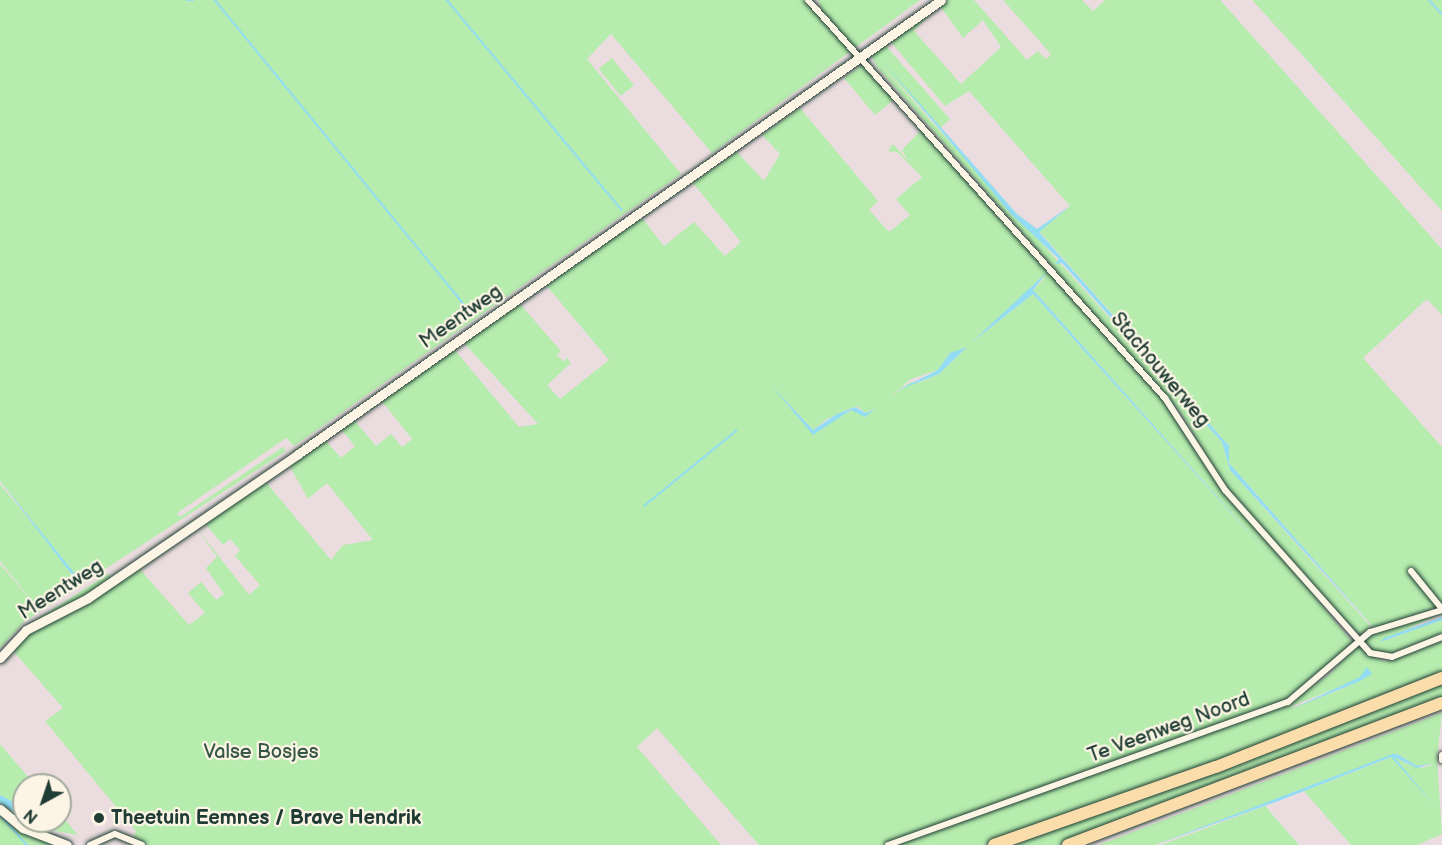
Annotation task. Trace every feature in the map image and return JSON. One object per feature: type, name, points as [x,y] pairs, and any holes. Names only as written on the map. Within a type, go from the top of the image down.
[{"type":"highway","points":[[994,845],[1216,767],[1442,678]]},
{"type":"highway","points":[[1068,845],[1442,703]]},
{"type":"street","name":"Stachouwerweg","points":[[808,0],[1166,398],[1225,490],[1359,640],[1384,659],[1442,637]]},
{"type":"street","name":"Meentweg","points":[[0,658],[26,630],[88,598],[941,0]]},
{"type":"street","name":"Te Veenweg Noord","points":[[888,845],[1288,702],[1359,640],[1390,623],[1442,610],[1411,571]]},
{"type":"street","points":[[1442,755],[1442,760]]},
{"type":"street","points":[[0,809],[22,828],[67,845]]},
{"type":"street","points":[[90,845],[115,834],[142,845]]},
{"type":"green space","points":[[0,0],[803,0],[822,9],[818,0],[920,0],[712,153],[611,34],[587,59],[681,174],[294,446],[286,438],[177,513],[180,517],[283,447],[286,451],[24,622],[0,648],[0,564],[38,609],[0,561],[0,484],[81,582],[0,481]]},
{"type":"green space","points":[[948,0],[974,0],[1027,60],[1038,51],[1046,59],[1051,54],[1003,0],[1082,0],[1093,11],[1105,0],[1220,0],[1442,249],[1442,315],[1427,299],[1363,358],[1442,447],[1442,608],[1374,628],[1229,463],[1229,446],[1039,231],[1070,206],[969,91],[945,106],[891,42],[932,12],[914,31],[961,84],[1001,47],[983,20],[963,38],[940,6]]},
{"type":"green space","points":[[1252,0],[1442,0],[1442,211],[1296,48]]},
{"type":"green space","points":[[885,45],[950,119],[940,128],[876,60],[1222,442],[1230,470],[1373,629],[1360,634],[1352,628],[1229,492],[1181,413],[877,67],[871,55]]},
{"type":"green space","points":[[612,58],[634,85],[621,96],[599,69]]},
{"type":"green space","points":[[865,63],[897,97],[875,115],[844,78]]},
{"type":"green space","name":"Valse Bosjes","points":[[800,108],[878,201],[869,210],[889,232],[910,215],[896,199],[922,177],[897,152],[888,151],[893,144],[909,162],[902,150],[924,127],[1176,414],[1211,471],[1353,643],[1285,701],[883,845],[759,845],[657,728],[637,747],[721,845],[148,845],[134,837],[136,831],[45,721],[63,708],[14,652],[31,623],[108,574],[115,581],[138,567],[189,625],[205,613],[188,593],[201,582],[216,600],[224,594],[206,568],[217,557],[196,527],[249,595],[260,585],[235,556],[240,550],[230,539],[223,545],[204,522],[265,481],[331,560],[343,545],[373,540],[327,483],[308,499],[289,465],[325,440],[341,458],[355,446],[341,429],[354,420],[376,446],[391,434],[402,447],[412,439],[381,400],[454,349],[519,427],[538,424],[464,343],[520,304],[561,351],[557,355],[563,361],[567,358],[571,363],[547,385],[560,399],[609,360],[546,285],[642,218],[664,246],[694,222],[725,256],[741,242],[693,183],[737,152],[764,181],[780,154],[762,135]],"holes":[[[1049,273],[1033,290],[1278,565],[1033,294],[971,343]],[[967,347],[939,374],[918,383],[911,382],[890,397],[911,379],[938,370]],[[778,392],[813,430],[827,419],[851,408],[858,407],[866,413],[873,408],[865,417],[857,409],[837,416],[813,434]]]},
{"type":"green space","points":[[1442,613],[1380,642],[1442,620],[1442,634],[1389,655],[1376,653],[1365,641],[1371,634]]},
{"type":"green space","points":[[1442,641],[1442,672],[1239,753],[983,845],[893,845],[1292,701],[1330,674],[1357,645],[1384,662]],"holes":[[[1372,674],[1342,689],[1292,708],[1292,706]]]},
{"type":"green space","points":[[1442,682],[1442,699],[1222,785],[1059,845],[1012,845]]},
{"type":"green space","points":[[1442,713],[1437,758],[1442,834],[1417,845],[1351,845],[1304,791],[1392,757],[1419,788],[1393,756],[1407,764],[1422,768],[1435,764],[1417,766],[1397,754],[1155,845],[1099,845]]},
{"type":"green space","points":[[0,744],[25,773],[12,773],[12,802],[0,795]]},
{"type":"green space","points":[[1265,806],[1299,845],[1161,845]]},
{"type":"green space","points":[[0,818],[12,826],[12,833],[24,833],[54,845],[0,845]]},
{"type":"water","points":[[879,57],[1017,214],[1037,229],[1070,206],[1039,232],[1229,446],[1229,463],[1374,628],[1230,470],[1222,442],[1062,263],[1055,264],[1059,259],[1011,214]]},
{"type":"water","points":[[1048,271],[1033,290],[1278,565],[1033,294],[971,343]]},
{"type":"water","points":[[967,347],[939,374],[896,391],[938,370],[950,353]]},
{"type":"water","points":[[770,384],[813,430],[837,414],[855,407],[866,413],[875,409],[865,417],[851,410],[813,435]]},
{"type":"water","points":[[0,481],[80,580],[79,584]]},
{"type":"water","points":[[1442,617],[1442,620],[1380,642],[1384,638]]},
{"type":"water","points":[[1367,667],[1372,674],[1360,681],[1292,709],[1360,677]]},
{"type":"water","points":[[1393,754],[1417,766],[1434,763],[1417,768],[1394,757],[1434,805],[1391,757],[1281,800],[1155,845]]},
{"type":"water","points":[[0,795],[12,802],[12,810],[0,803]]},
{"type":"waterway","points":[[187,0],[193,0]]},
{"type":"waterway","points":[[215,0],[473,315]]},
{"type":"waterway","points":[[447,0],[622,210]]},
{"type":"waterway","points":[[1429,0],[1442,14]]},
{"type":"waterway","points":[[644,506],[736,431]]},
{"type":"waterway","points":[[2,817],[27,845]]},
{"type":"place","name":"Theetuin Eemnes / Brave Hendrik","points":[[99,818]]}]
